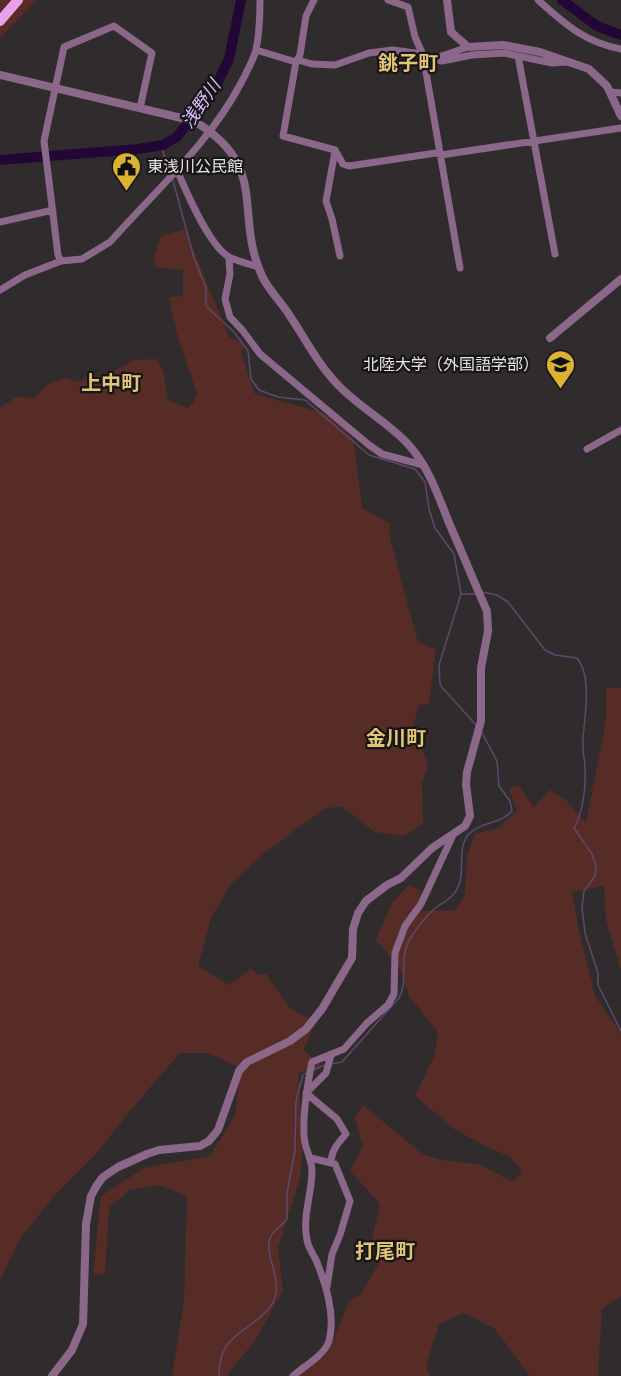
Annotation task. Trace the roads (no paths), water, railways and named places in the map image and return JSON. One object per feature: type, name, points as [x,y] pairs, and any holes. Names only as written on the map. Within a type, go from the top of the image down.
[{"type":"main road","points":[[0,21],[18,0]]},
{"type":"street","points":[[0,290],[25,275],[61,261],[82,259],[110,242],[176,171],[210,130],[233,97],[256,50],[260,0]]},
{"type":"street","points":[[314,0],[306,16],[283,136],[335,150],[343,164],[349,166],[436,153],[441,155],[621,128]]},
{"type":"street","points":[[388,0],[408,7],[415,37],[423,55],[460,268]]},
{"type":"street","points":[[447,0],[451,33],[468,47]]},
{"type":"street","points":[[538,0],[582,36],[603,45],[621,49]]},
{"type":"street","points":[[61,261],[58,255],[44,141],[64,46],[114,26],[152,53],[140,108]]},
{"type":"street","points":[[433,59],[468,47],[503,45],[540,52],[573,62],[596,74],[611,92],[621,116]]},
{"type":"street","points":[[256,50],[312,64],[335,65],[369,53],[393,50],[442,61],[472,55],[504,53],[552,63],[573,62]]},
{"type":"street","points":[[518,56],[555,254]]},
{"type":"street","points":[[0,75],[194,121],[210,130],[231,151],[246,184],[253,251],[262,278],[292,318],[321,366],[341,388],[407,443],[430,475],[487,611],[488,632],[481,668],[481,721],[467,772],[466,784],[471,816],[465,826],[432,848],[401,878],[387,885],[366,901],[358,913],[353,929],[352,958],[322,1009],[306,1029],[290,1041],[247,1062],[239,1071],[218,1130],[209,1142],[200,1146],[159,1150],[147,1154],[118,1167],[103,1177],[97,1185],[91,1196],[86,1224],[83,1324],[72,1350],[52,1376]]},
{"type":"street","points":[[611,92],[621,93]]},
{"type":"street","points":[[335,150],[326,201],[339,256]]},
{"type":"street","points":[[176,171],[201,222],[229,258],[230,274],[225,299],[228,314],[260,354],[382,454],[423,465]]},
{"type":"street","points":[[0,222],[52,210]]},
{"type":"street","points":[[229,258],[259,267]]},
{"type":"street","points":[[550,338],[621,279]]},
{"type":"street","points":[[587,449],[621,429]]},
{"type":"street","points":[[327,1287],[307,1242],[306,1214],[312,1171],[311,1158],[304,1138],[306,1093],[312,1062],[330,1058],[344,1049],[367,1023],[388,1005],[394,994],[395,953],[405,926],[421,904],[453,835]]},
{"type":"street","points":[[306,1093],[327,1070],[330,1058]]},
{"type":"street","points":[[306,1093],[337,1119],[346,1134],[331,1155],[331,1163]]},
{"type":"street","points":[[294,1376],[322,1353],[328,1342],[331,1326],[327,1287],[332,1254],[350,1201],[341,1174],[335,1164],[311,1158]]},
{"type":"waterway","name":"浅野川","points":[[0,160],[138,149],[163,145],[177,137],[216,86],[229,59],[241,0]]},
{"type":"waterway","name":"浅野川","points":[[562,0],[597,26],[621,35]]},
{"type":"waterway","points":[[163,145],[170,173]]},
{"type":"waterway","points":[[172,177],[194,258],[206,288],[206,306],[235,333],[248,351],[251,379],[259,390],[278,397],[305,400],[369,455],[415,469],[425,482],[429,509],[435,528],[454,554],[461,594],[439,665],[440,685],[476,725]]},
{"type":"waterway","points":[[482,592],[497,595],[508,602],[545,650],[555,655],[577,658],[582,666],[586,686],[583,744],[585,784],[582,807],[574,828],[592,854],[596,865],[595,876],[584,891],[582,907],[585,933],[598,973],[598,985],[621,1031]]},
{"type":"waterway","points":[[462,594],[475,594]]},
{"type":"waterway","points":[[330,1064],[342,1062],[399,998],[403,984],[406,947],[427,916],[457,890],[461,879],[463,846],[468,835],[478,827],[502,819],[512,811],[510,801],[499,786],[497,761],[481,731]]},
{"type":"waterway","points":[[313,1070],[325,1065]]},
{"type":"waterway","points":[[219,1376],[222,1355],[230,1341],[259,1318],[274,1300],[276,1283],[269,1243],[271,1236],[287,1219],[287,1193],[295,1150],[296,1100],[303,1075],[306,1073]]},
{"type":"place","name":"東浅川公民館","points":[[126,192]]},
{"type":"place","name":"北陸大学（外国語学部）","points":[[560,390]]},
{"type":"district","name":"銚子町","points":[[408,63]]},
{"type":"district","name":"上中町","points":[[111,383]]},
{"type":"district","name":"金川町","points":[[396,738]]},
{"type":"district","name":"打尾町","points":[[385,1251]]}]
